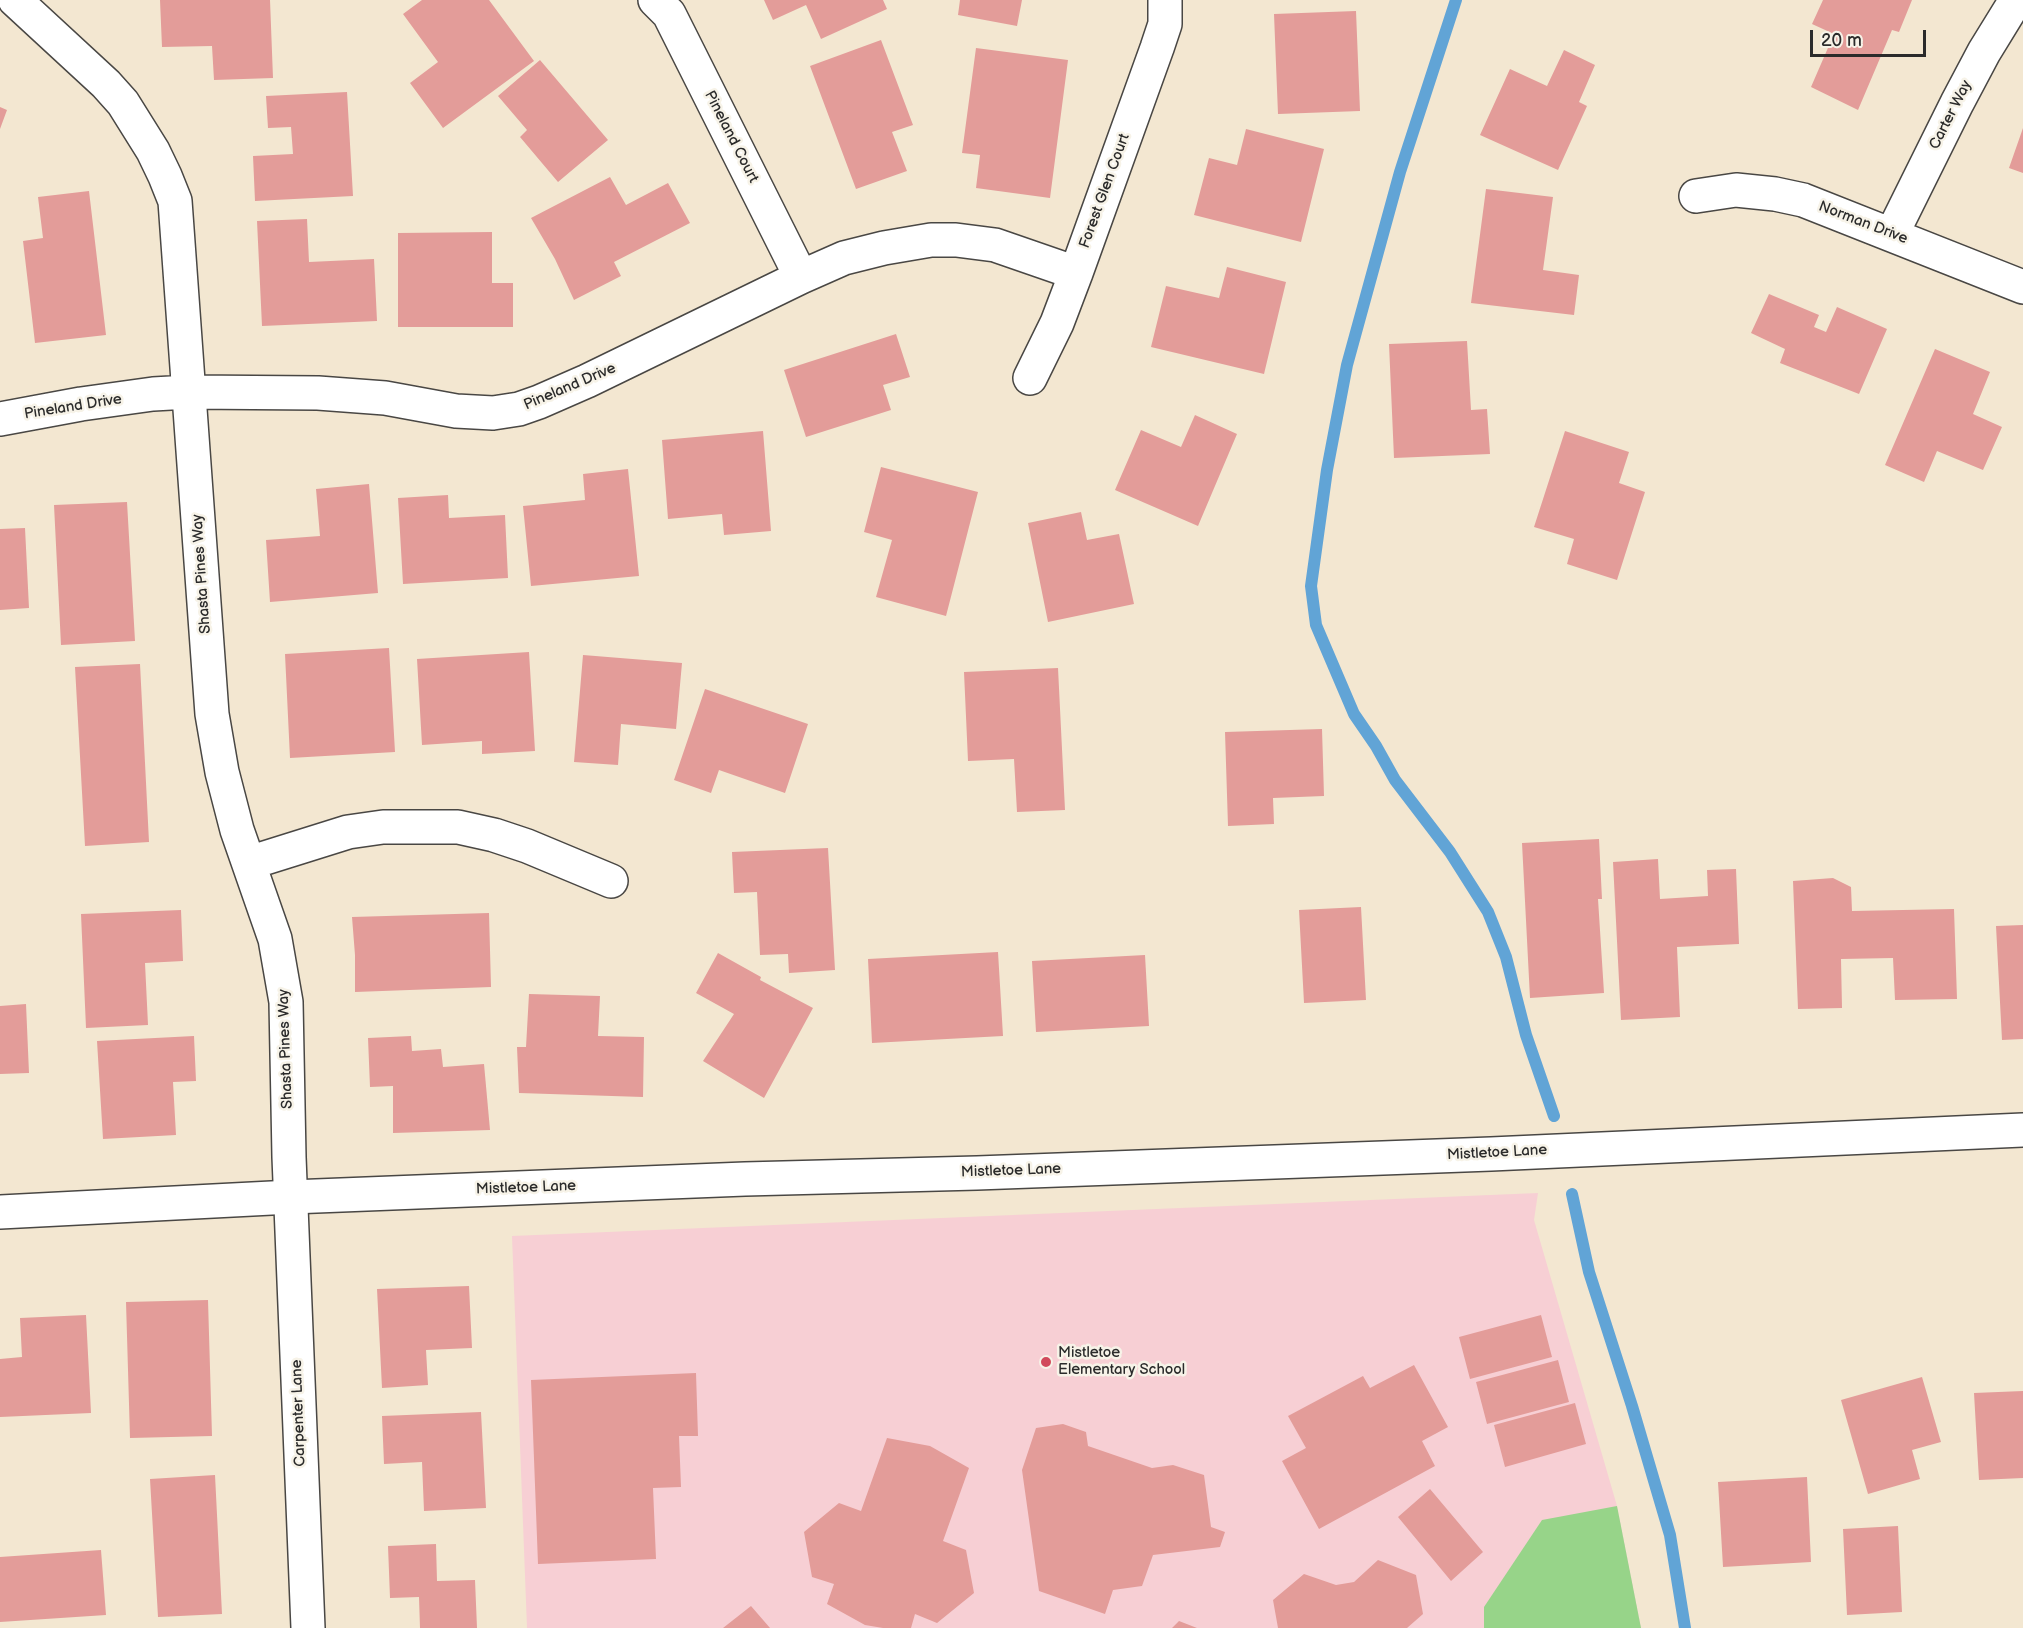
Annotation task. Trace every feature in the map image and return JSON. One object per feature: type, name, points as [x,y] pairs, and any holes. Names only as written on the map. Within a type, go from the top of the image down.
[{"type":"street","name":"Shasta Pines Way","points":[[15,0],[106,84],[138,124],[165,176],[175,201],[212,714],[222,772],[237,830],[275,939],[286,1002],[291,1197]]},
{"type":"street","name":"Pineland Court","points":[[656,0],[669,14],[801,277]]},
{"type":"street","name":"Forest Glen Court","points":[[1030,378],[1057,323],[1165,24],[1165,0]]},
{"type":"street","name":"Carter Way","points":[[1892,234],[1984,52],[2016,0]]},
{"type":"street","name":"Norman Drive","points":[[1696,196],[1736,190],[1775,194],[1803,200],[2023,287]]},
{"type":"street","name":"Pineland Drive","points":[[0,419],[153,394],[189,392],[318,393],[386,398],[456,411],[493,413],[519,409],[539,402],[801,277],[844,258],[884,248],[931,240],[956,240],[995,245],[1076,273]]},
{"type":"street","points":[[249,864],[348,832],[422,825],[458,827],[527,846],[611,881]]},
{"type":"street","name":"Mistletoe Lane","points":[[0,1212],[291,1197],[1491,1154],[2023,1130]]},
{"type":"street","name":"Carpenter Lane","points":[[291,1197],[308,1628]]},
{"type":"shaded area","name":"Mistletoe Elementary School","points":[[1538,1193],[1534,1220],[1617,1506],[1641,1628],[527,1628],[512,1236]]},
{"type":"green space","points":[[1617,1506],[1641,1628],[1484,1628],[1484,1607],[1542,1520]]},
{"type":"building","points":[[160,0],[270,0],[273,78],[214,80],[212,46],[162,47]]},
{"type":"building","points":[[422,0],[489,0],[534,61],[443,128],[410,83],[438,62],[403,14]]},
{"type":"building","points":[[764,0],[883,0],[887,9],[821,39],[806,5],[773,20]]},
{"type":"building","points":[[960,0],[1022,0],[1017,26],[958,15]]},
{"type":"building","points":[[1823,0],[1912,0],[1899,32],[1892,30],[1858,110],[1811,87],[1834,34],[1812,24]]},
{"type":"building","points":[[1356,11],[1360,111],[1278,114],[1274,14]]},
{"type":"building","points":[[881,40],[913,125],[892,132],[907,171],[856,189],[810,66]]},
{"type":"building","points":[[976,48],[1068,60],[1050,198],[976,188],[980,155],[962,153]]},
{"type":"building","points":[[1564,50],[1595,65],[1579,102],[1587,106],[1558,170],[1480,135],[1510,69],[1547,86]]},
{"type":"building","points":[[540,60],[608,140],[558,182],[520,137],[527,130],[498,96]]},
{"type":"building","points":[[347,92],[353,196],[255,201],[253,156],[293,154],[291,127],[268,128],[266,96]]},
{"type":"building","points":[[0,107],[7,110],[0,129]]},
{"type":"building","points":[[2023,128],[2023,173],[2009,168]]},
{"type":"building","points":[[1246,129],[1324,149],[1301,242],[1194,215],[1209,158],[1237,165]]},
{"type":"building","points":[[610,177],[626,205],[668,183],[690,223],[614,262],[621,276],[574,300],[555,259],[531,218]]},
{"type":"building","points":[[1486,189],[1553,197],[1543,270],[1579,275],[1574,315],[1471,303]]},
{"type":"building","points":[[89,191],[106,335],[35,343],[23,241],[43,238],[38,197]]},
{"type":"building","points":[[307,219],[309,262],[374,259],[377,321],[262,326],[257,221]]},
{"type":"building","points":[[492,232],[492,283],[513,283],[513,327],[398,327],[398,233]]},
{"type":"building","points":[[1227,267],[1286,282],[1264,374],[1151,347],[1166,286],[1219,298]]},
{"type":"building","points":[[1769,294],[1819,315],[1814,327],[1826,332],[1837,307],[1887,329],[1859,394],[1780,363],[1785,349],[1751,333]]},
{"type":"building","points":[[896,334],[910,377],[883,385],[891,410],[806,437],[784,370]]},
{"type":"building","points":[[1467,341],[1471,410],[1487,409],[1490,454],[1394,458],[1389,344]]},
{"type":"building","points":[[1935,349],[1990,372],[1973,414],[2002,427],[1983,470],[1937,451],[1924,482],[1885,465]]},
{"type":"building","points":[[1195,415],[1237,434],[1198,526],[1115,490],[1141,430],[1181,447]]},
{"type":"building","points":[[763,431],[771,531],[724,535],[722,514],[668,519],[662,440]]},
{"type":"building","points":[[1565,431],[1629,452],[1619,483],[1645,492],[1617,580],[1567,564],[1574,539],[1534,527]]},
{"type":"building","points":[[881,467],[978,492],[946,616],[876,597],[892,540],[864,532]]},
{"type":"building","points":[[628,469],[639,576],[531,586],[523,506],[585,500],[583,474]]},
{"type":"building","points":[[369,484],[378,593],[270,602],[266,540],[320,536],[316,489]]},
{"type":"building","points":[[448,495],[449,518],[505,515],[508,578],[403,584],[398,498]]},
{"type":"building","points":[[127,502],[135,641],[61,645],[54,505]]},
{"type":"building","points":[[1081,512],[1087,540],[1119,534],[1134,604],[1048,622],[1028,523]]},
{"type":"building","points":[[25,528],[29,608],[0,610],[0,529]]},
{"type":"building","points":[[389,648],[395,752],[290,758],[285,654]]},
{"type":"building","points":[[529,652],[535,751],[482,754],[482,741],[422,745],[417,659]]},
{"type":"building","points":[[583,655],[682,663],[676,729],[621,724],[618,765],[574,762]]},
{"type":"building","points":[[140,664],[149,842],[85,846],[75,667]]},
{"type":"building","points":[[1058,668],[1065,810],[1017,812],[1014,759],[968,761],[964,672]]},
{"type":"building","points":[[705,689],[808,724],[785,793],[719,770],[711,793],[674,780]]},
{"type":"building","points":[[1322,729],[1324,796],[1273,798],[1274,824],[1228,826],[1225,732]]},
{"type":"building","points":[[1599,839],[1602,899],[1598,899],[1604,993],[1530,998],[1522,843]]},
{"type":"building","points":[[828,848],[835,970],[789,973],[788,954],[760,955],[757,892],[734,893],[732,852]]},
{"type":"building","points":[[1658,859],[1660,899],[1708,896],[1707,870],[1736,869],[1739,944],[1677,947],[1680,1017],[1621,1020],[1613,862]]},
{"type":"building","points":[[1833,878],[1851,887],[1852,911],[1954,909],[1957,999],[1895,1000],[1893,958],[1841,959],[1842,1008],[1798,1009],[1793,881]]},
{"type":"building","points":[[1361,907],[1366,1000],[1304,1003],[1299,910]]},
{"type":"building","points":[[181,910],[183,961],[145,963],[148,1025],[86,1028],[81,914]]},
{"type":"building","points":[[489,913],[491,987],[355,992],[352,917]]},
{"type":"building","points":[[2023,925],[2023,1039],[2002,1040],[1996,926]]},
{"type":"building","points":[[998,952],[1003,1036],[872,1043],[868,959]]},
{"type":"building","points":[[718,953],[761,977],[760,980],[813,1008],[764,1098],[703,1061],[734,1014],[696,993]]},
{"type":"building","points":[[1145,955],[1149,1026],[1036,1032],[1032,961]]},
{"type":"building","points":[[529,994],[600,996],[598,1036],[644,1037],[643,1097],[519,1093],[517,1047],[526,1047]]},
{"type":"building","points":[[26,1004],[29,1073],[0,1074],[0,1006]]},
{"type":"building","points":[[194,1036],[196,1081],[173,1082],[176,1135],[103,1139],[97,1041]]},
{"type":"building","points":[[411,1036],[412,1051],[441,1049],[443,1067],[484,1064],[490,1130],[393,1133],[393,1086],[370,1087],[368,1038]]},
{"type":"building","points":[[469,1286],[472,1348],[426,1350],[428,1385],[382,1388],[377,1289]]},
{"type":"building","points":[[208,1300],[212,1436],[130,1438],[126,1302]]},
{"type":"building","points":[[86,1315],[91,1413],[0,1417],[0,1359],[22,1357],[20,1318]]},
{"type":"building","points":[[1541,1315],[1552,1357],[1470,1379],[1459,1337]]},
{"type":"building","points":[[1558,1360],[1569,1402],[1487,1424],[1476,1382]]},
{"type":"building","points":[[1414,1365],[1448,1427],[1422,1441],[1435,1466],[1319,1529],[1282,1461],[1306,1448],[1288,1416],[1363,1376],[1370,1388]]},
{"type":"building","points":[[696,1373],[698,1436],[679,1436],[681,1487],[653,1488],[656,1559],[538,1564],[531,1380]]},
{"type":"building","points":[[1922,1377],[1941,1442],[1912,1450],[1920,1479],[1868,1494],[1841,1400]]},
{"type":"building","points":[[2023,1391],[2023,1478],[1979,1480],[1974,1393]]},
{"type":"building","points":[[1575,1403],[1586,1444],[1505,1467],[1494,1425]]},
{"type":"building","points":[[481,1412],[486,1508],[424,1511],[422,1462],[384,1464],[382,1416]]},
{"type":"building","points":[[1063,1424],[1086,1432],[1088,1446],[1152,1468],[1173,1465],[1204,1475],[1211,1527],[1225,1532],[1220,1547],[1153,1555],[1142,1586],[1113,1590],[1105,1614],[1039,1591],[1022,1470],[1036,1428]]},
{"type":"building","points":[[887,1438],[930,1446],[969,1468],[943,1541],[966,1550],[974,1593],[937,1623],[915,1614],[911,1628],[883,1628],[865,1625],[827,1604],[834,1584],[812,1577],[804,1532],[839,1503],[861,1511]]},
{"type":"building","points":[[215,1475],[222,1614],[158,1617],[150,1479]]},
{"type":"building","points":[[1807,1477],[1811,1562],[1723,1567],[1718,1482]]},
{"type":"building","points":[[1430,1489],[1483,1552],[1451,1581],[1398,1517]]},
{"type":"building","points":[[1898,1526],[1902,1612],[1847,1615],[1843,1529]]},
{"type":"building","points":[[436,1544],[437,1581],[475,1580],[477,1628],[420,1628],[419,1597],[390,1598],[388,1546]]},
{"type":"building","points":[[101,1550],[106,1615],[0,1622],[0,1557]]},
{"type":"building","points":[[1378,1560],[1416,1575],[1423,1614],[1407,1628],[1278,1628],[1273,1600],[1304,1574],[1336,1585],[1354,1582]]},
{"type":"building","points":[[751,1606],[770,1628],[723,1628]]},
{"type":"building","points":[[1179,1621],[1197,1628],[1172,1628]]},
{"type":"waterway","points":[[1456,0],[1400,172],[1347,365],[1327,470],[1311,586],[1316,625],[1354,714],[1376,746],[1395,780],[1450,852],[1488,912],[1506,957],[1526,1035],[1554,1116]]},
{"type":"waterway","points":[[1572,1194],[1589,1272],[1670,1535],[1685,1628]]},
{"type":"place","name":"Mistletoe Elementary School","points":[[1046,1362]]}]
